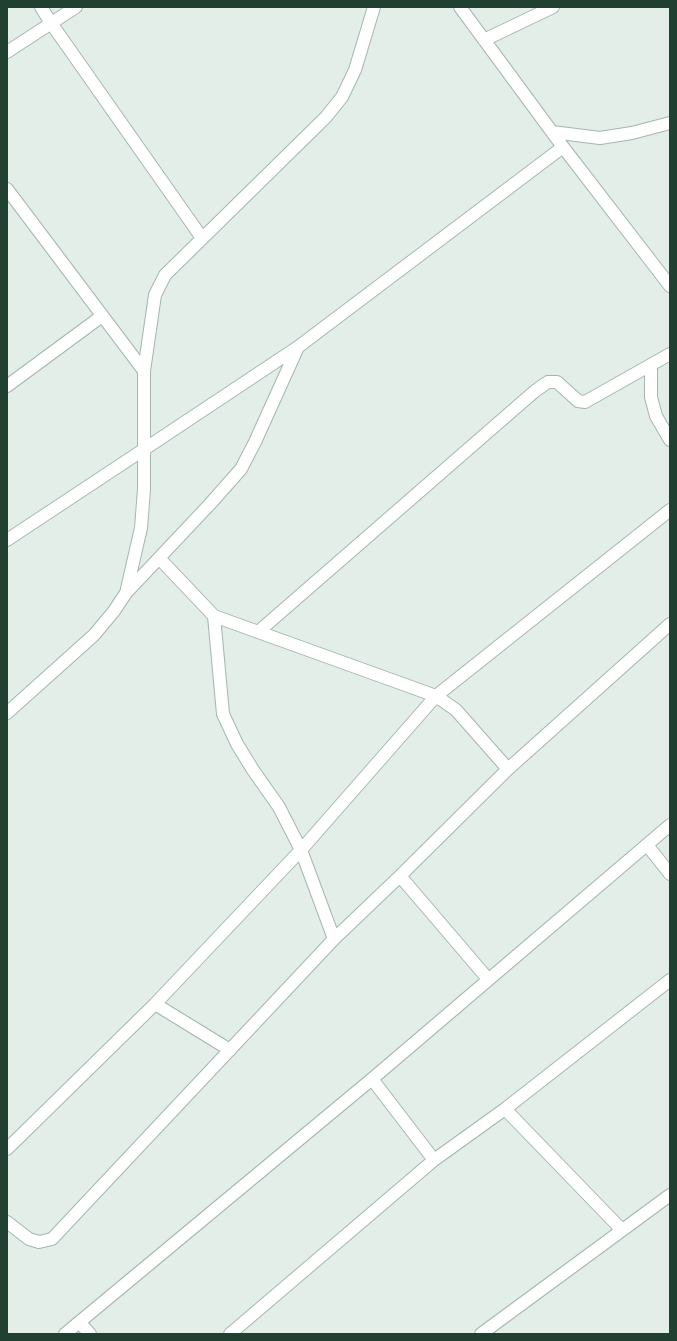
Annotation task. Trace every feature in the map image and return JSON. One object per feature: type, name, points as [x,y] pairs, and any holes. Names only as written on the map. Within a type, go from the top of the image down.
[{"type":"street","points":[[41,7],[202,238]]},
{"type":"street","points":[[7,52],[76,7]]},
{"type":"street","points":[[126,593],[141,528],[144,489],[144,371],[155,295],[165,275],[326,117],[338,102],[355,70],[374,7]]},
{"type":"street","points":[[460,7],[563,147],[670,286]]},
{"type":"street","points":[[484,40],[553,7]]},
{"type":"street","points":[[552,132],[600,138],[632,133],[670,123]]},
{"type":"street","points":[[7,540],[298,347],[563,147]]},
{"type":"street","points":[[7,189],[144,371]]},
{"type":"street","points":[[7,386],[102,316]]},
{"type":"street","points":[[7,713],[94,635],[114,611],[126,593],[241,469],[255,442],[298,347]]},
{"type":"street","points":[[258,632],[535,391],[548,382],[557,382],[578,401],[585,402],[670,354]]},
{"type":"street","points":[[651,365],[651,397],[656,416],[670,440]]},
{"type":"street","points":[[7,1149],[156,1004],[301,850],[436,696],[670,510]]},
{"type":"street","points":[[159,558],[214,616],[436,696],[456,710],[508,769]]},
{"type":"street","points":[[214,616],[223,714],[237,744],[279,807],[301,850],[334,939]]},
{"type":"street","points":[[7,1222],[29,1239],[39,1242],[52,1238],[334,939],[508,769],[670,624]]},
{"type":"street","points":[[65,1334],[372,1079],[670,825]]},
{"type":"street","points":[[647,845],[670,874]]},
{"type":"street","points":[[400,876],[488,980]]},
{"type":"street","points":[[230,1334],[434,1160],[505,1109],[670,980]]},
{"type":"street","points":[[156,1004],[230,1050]]},
{"type":"street","points":[[372,1079],[434,1160]]},
{"type":"street","points":[[505,1109],[622,1230]]},
{"type":"street","points":[[481,1334],[670,1195]]},
{"type":"street","points":[[80,1323],[90,1334]]}]
